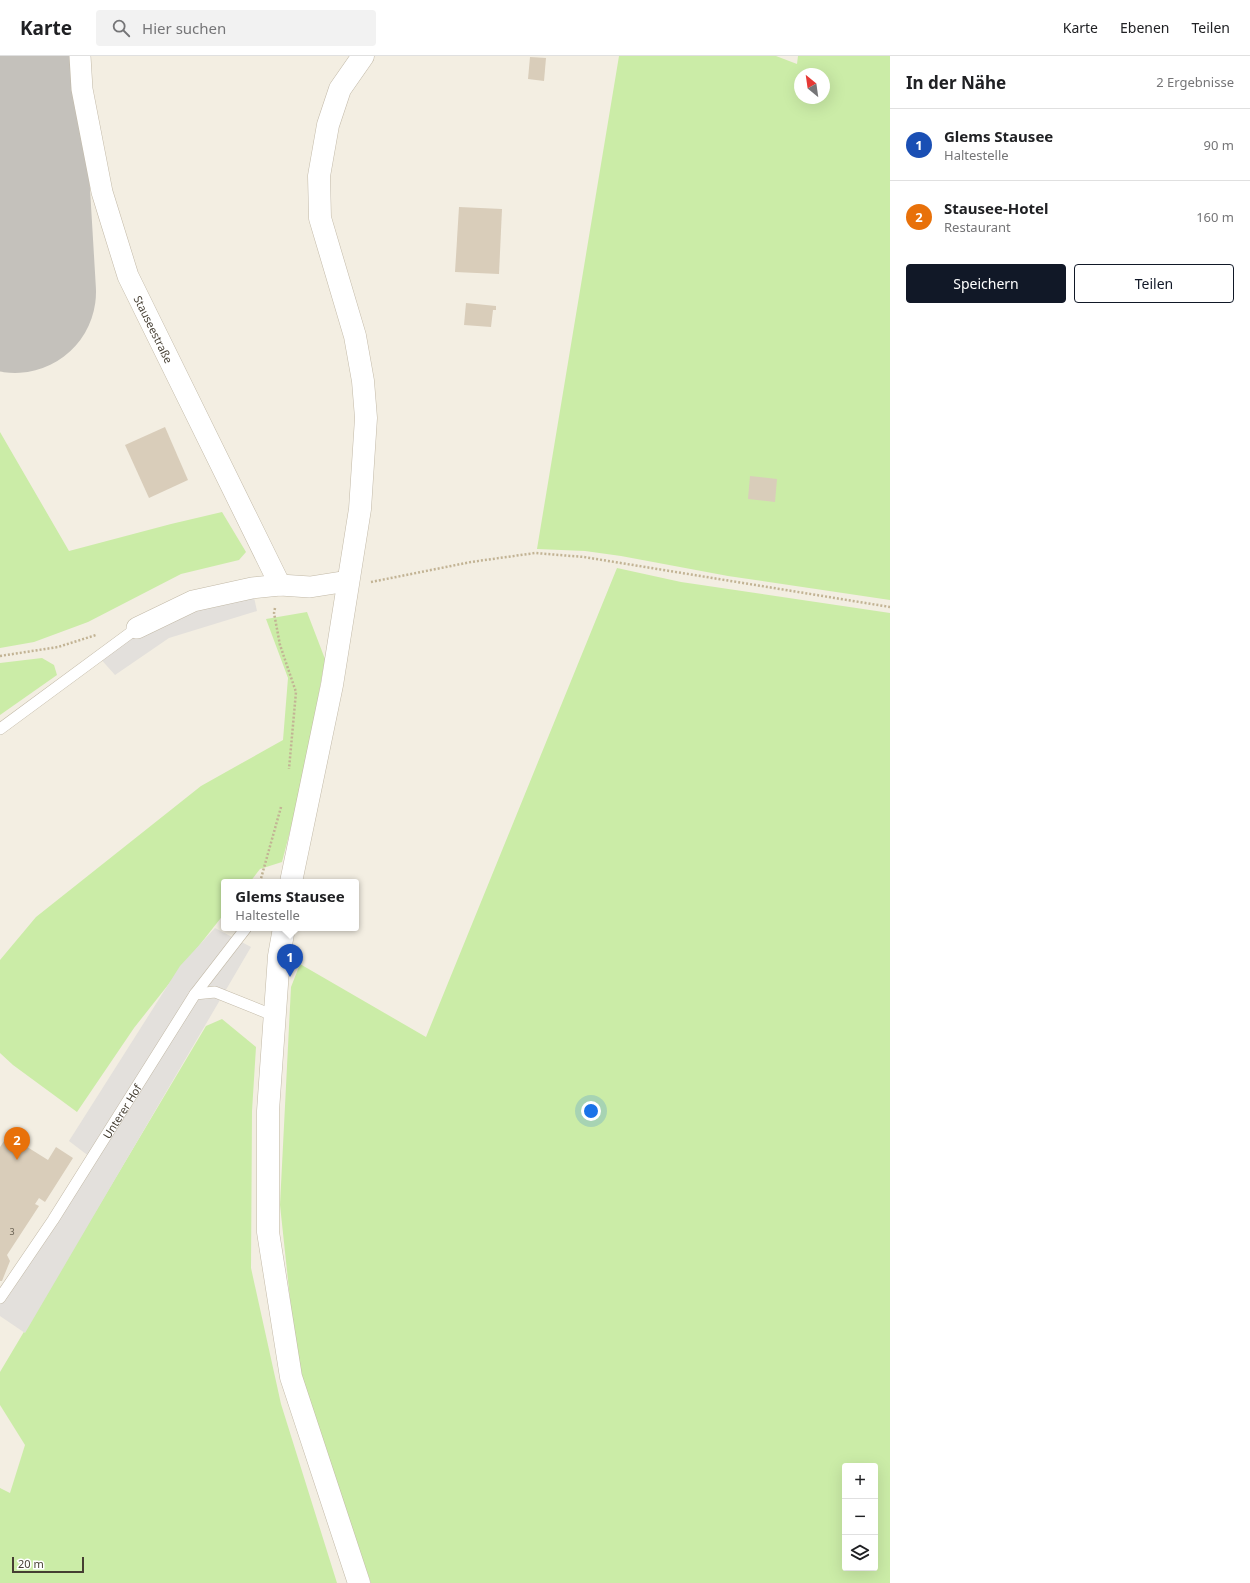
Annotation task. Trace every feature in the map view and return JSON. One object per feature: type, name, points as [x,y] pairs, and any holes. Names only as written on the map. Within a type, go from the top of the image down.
[{"type":"street","name":"Stauseestraße","points":[[80,56],[82,89],[102,192],[128,276],[280,585]]},
{"type":"street","points":[[292,879],[332,685],[360,510],[365,411],[363,381],[355,336],[320,218],[319,176],[328,125],[340,89],[362,56]]},
{"type":"street","points":[[138,628],[193,601],[252,588],[280,585],[310,587],[348,581]]},
{"type":"street","points":[[284,931],[280,956],[268,1111],[268,1232],[291,1377],[359,1583]]},
{"type":"lane","points":[[0,729],[138,628]]},
{"type":"lane","name":"Unterer Hof","points":[[0,1298],[53,1220],[195,994],[244,931]]},
{"type":"lane","points":[[195,994],[215,992],[275,1016]]},
{"type":"path","points":[[348,581],[376,582],[471,562],[536,553],[584,557],[890,607]]},
{"type":"path","points":[[280,585],[274,613],[280,645],[296,692],[288,776]]},
{"type":"path","points":[[0,656],[58,647],[100,634]]},
{"type":"path","points":[[261,879],[281,806]]},
{"type":"green space","points":[[619,56],[776,56],[797,64],[798,56],[890,56],[890,600],[728,576],[621,556],[585,551],[537,549]]},
{"type":"green space","points":[[0,432],[69,551],[222,512],[246,552],[239,560],[181,574],[88,622],[34,642],[0,648]]},
{"type":"green space","points":[[617,568],[681,582],[890,613],[890,1583],[371,1583],[299,1383],[280,1205],[291,987],[300,964],[426,1037]]},
{"type":"green space","points":[[307,612],[325,659],[304,777],[282,862],[260,869],[252,879],[221,879],[221,918],[134,1028],[77,1112],[13,1065],[0,1053],[0,960],[36,917],[201,786],[283,740],[288,678],[266,619]]},
{"type":"green space","points":[[42,658],[54,665],[57,675],[0,715],[0,663]]},
{"type":"green space","points":[[222,1019],[256,1047],[252,1111],[251,1268],[281,1404],[337,1583],[0,1583],[0,1488],[10,1493],[25,1445],[0,1405],[0,1372],[206,1026]]},
{"type":"shaded area","points":[[252,588],[257,611],[169,638],[115,675],[98,656],[137,628]]},
{"type":"shaded area","points":[[215,928],[251,947],[25,1333],[0,1316],[0,1300],[90,1157],[69,1141],[180,966]]},
{"type":"building","points":[[530,57],[546,58],[544,81],[528,79]]},
{"type":"building","points":[[459,207],[502,209],[499,274],[455,272]]},
{"type":"building","points":[[466,303],[496,306],[496,310],[493,310],[491,327],[464,325]]},
{"type":"building","points":[[165,427],[188,480],[149,498],[125,445]]},
{"type":"building","points":[[750,476],[777,479],[775,502],[748,499]]},
{"type":"building","points":[[8,1135],[48,1160],[56,1147],[73,1158],[45,1202],[39,1198],[35,1204],[39,1206],[7,1255],[10,1261],[2,1281],[0,1281],[0,1147]]},
{"type":"runway","points":[[1,56],[15,292]]},
{"type":"place","name":"Glems Stausee","points":[[290,977]]},
{"type":"place","name":"Stausee-Hotel","points":[[17,1160]]}]
